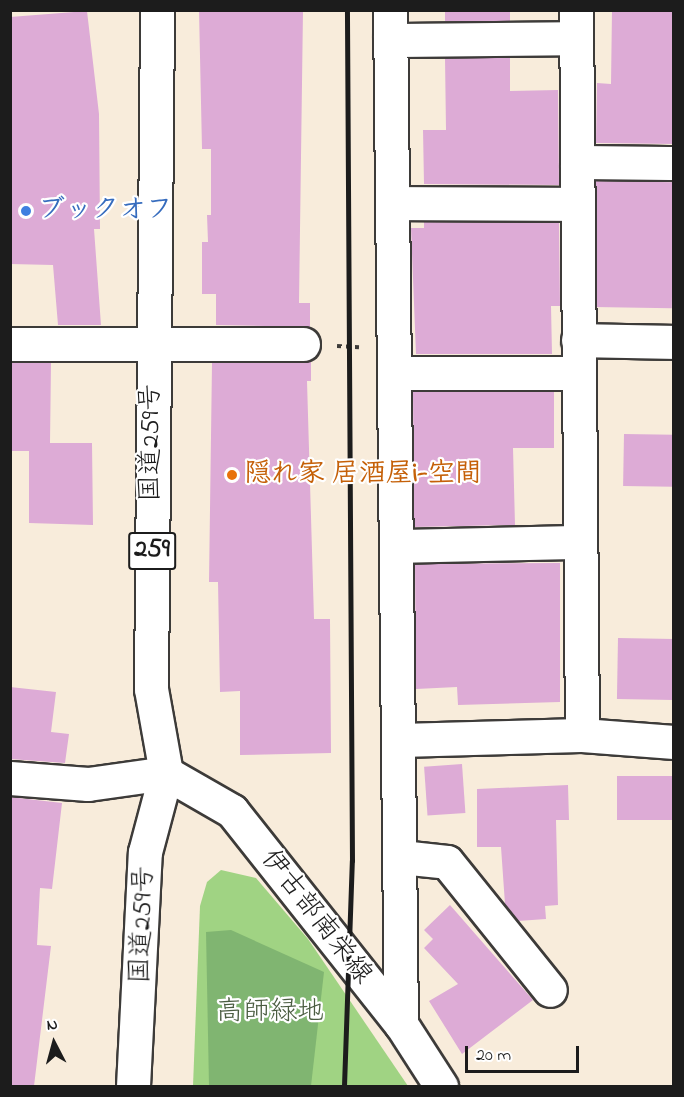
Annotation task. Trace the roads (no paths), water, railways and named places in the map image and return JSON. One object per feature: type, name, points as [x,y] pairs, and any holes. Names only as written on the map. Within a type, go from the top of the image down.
[{"type":"main road","name":"国道259号","points":[[133,1086],[145,852],[166,773],[150,689],[157,10]]},
{"type":"main road","points":[[401,1024],[396,203],[390,25],[576,24],[582,735]]},
{"type":"main road","points":[[577,162],[674,163]]},
{"type":"main road","points":[[396,203],[576,204]]},
{"type":"main road","points":[[578,340],[674,342]]},
{"type":"main road","points":[[10,344],[153,347],[303,345]]},
{"type":"main road","points":[[396,360],[578,373]]},
{"type":"main road","points":[[398,546],[579,542]]},
{"type":"main road","points":[[399,740],[582,735],[674,742]]},
{"type":"main road","points":[[10,778],[88,784],[166,773]]},
{"type":"main road","name":"伊古部南栄線","points":[[166,773],[232,811],[401,1024],[441,1086]]},
{"type":"main road","points":[[401,857],[447,862],[550,990]]},
{"type":"railway","points":[[344,1086],[352,861],[347,10]]},
{"type":"place","name":"ブックオフ","points":[[26,211]]},
{"type":"place","name":"隠れ家 居酒屋i-空間","points":[[232,475]]},
{"type":"park label","name":"高師緑地","points":[[270,1013]]}]
